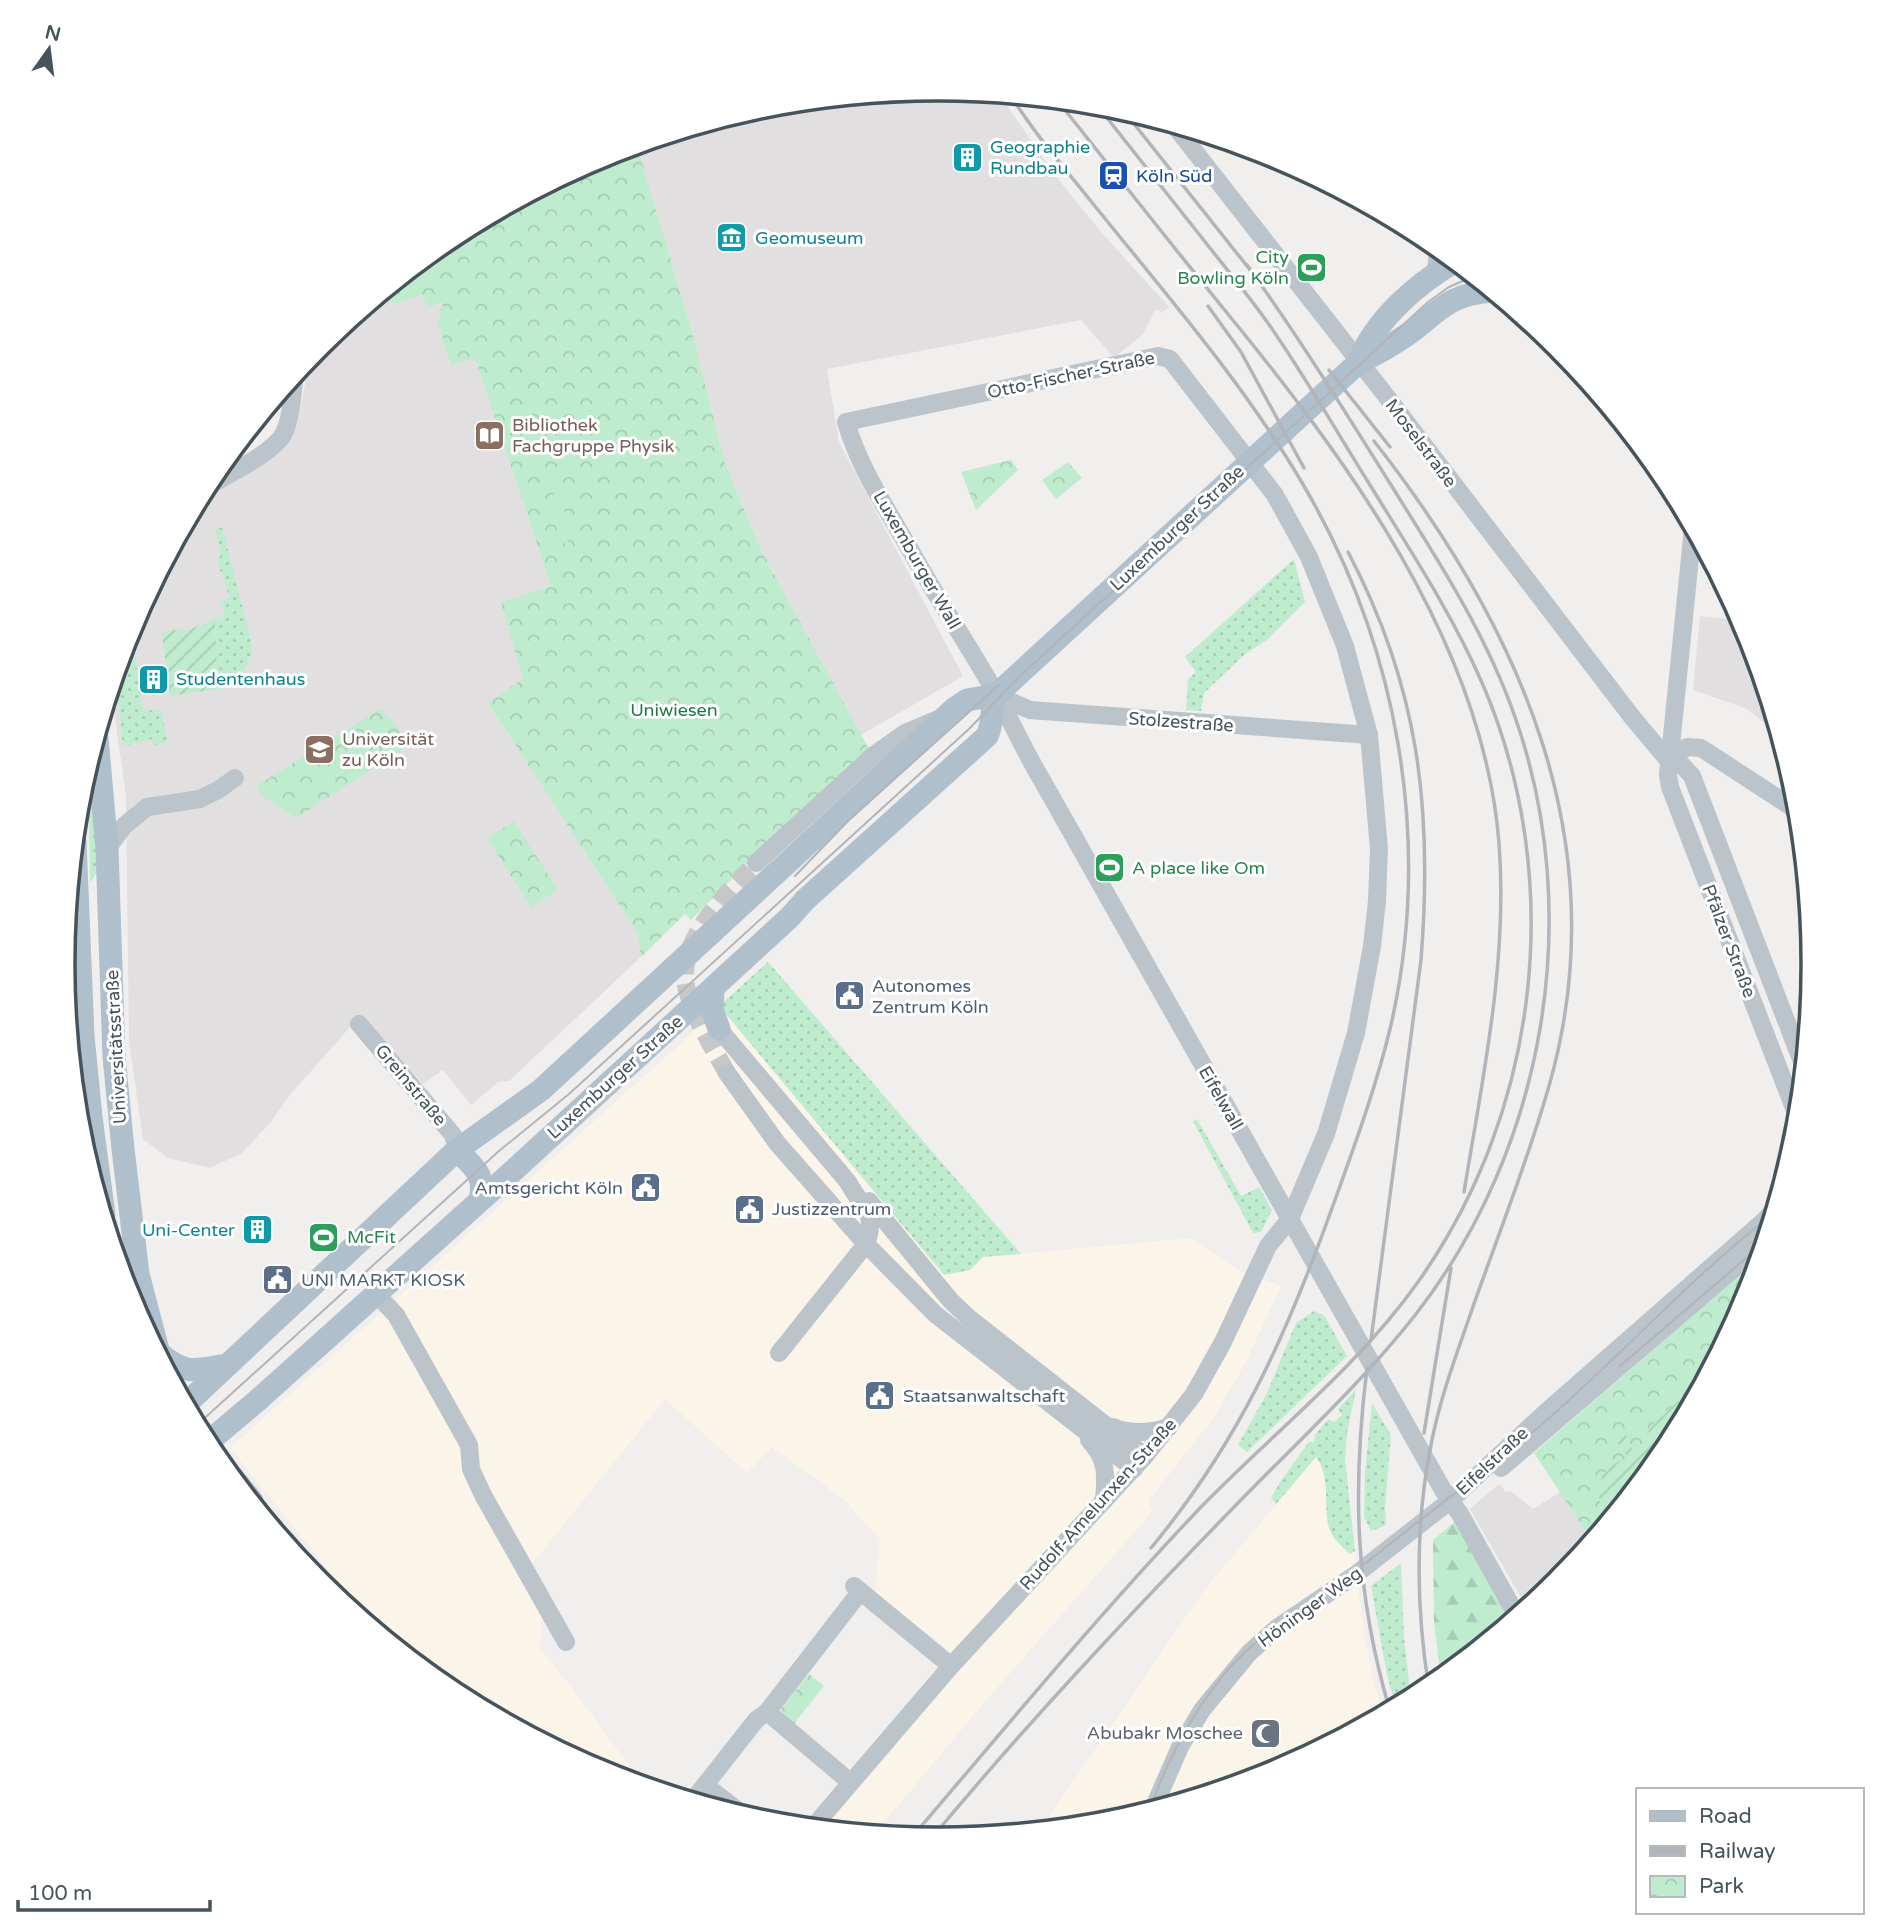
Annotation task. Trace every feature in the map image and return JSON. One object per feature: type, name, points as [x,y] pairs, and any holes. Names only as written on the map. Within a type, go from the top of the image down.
[{"type":"main road","name":"Luxemburger Straße","points":[[1359,362],[1372,333],[1392,312],[1446,267]]},
{"type":"main road","name":"Luxemburger Straße","points":[[216,1437],[679,1019],[986,736],[992,726],[992,705],[996,695],[1359,362],[1376,355],[1410,332],[1446,303],[1458,297],[1481,293]]},
{"type":"main road","name":"Luxemburger Straße","points":[[192,1398],[457,1150],[541,1090],[948,715],[967,700],[996,695]]},
{"type":"main road","name":"Universitätsstraße","points":[[99,765],[107,849],[114,1057],[138,1274],[147,1307]]},
{"type":"main road","points":[[77,911],[108,886]]},
{"type":"main road","name":"Universitätsstraße","points":[[76,939],[92,1134]]},
{"type":"main road","points":[[75,976],[81,982]]},
{"type":"main road","points":[[713,988],[712,1009],[719,1029]]},
{"type":"main road","points":[[679,1019],[700,1020],[719,1029]]},
{"type":"main road","points":[[85,1051],[91,1063],[99,1068],[110,1066],[114,1057]]},
{"type":"main road","points":[[457,1150],[480,1175],[483,1186],[480,1200]]},
{"type":"main road","points":[[175,1367],[195,1371],[226,1364]]},
{"type":"street","name":"Moselstraße","points":[[1183,137],[1548,611],[1668,760]]},
{"type":"street","name":"Otto-Fischer-Straße","points":[[846,422],[1161,356],[1172,361],[1250,461]]},
{"type":"street","points":[[229,473],[281,438],[288,420],[292,391]]},
{"type":"street","name":"Luxemburger Wall","points":[[846,422],[852,445],[875,487],[996,695]]},
{"type":"street","name":"Rudolf-Amelunxen-Straße","points":[[820,1819],[951,1667],[1140,1462],[1194,1394],[1223,1342],[1268,1246],[1290,1219],[1326,1134],[1366,990],[1377,901],[1379,849],[1369,735],[1345,646],[1309,557],[1275,495],[1250,461]]},
{"type":"street","name":"Pfälzer Straße","points":[[1691,542],[1668,760],[1670,787],[1790,1101]]},
{"type":"street","name":"Stolzestraße","points":[[996,695],[1030,710],[1369,735]]},
{"type":"street","name":"Eifelwall","points":[[996,695],[1021,745],[1513,1608]]},
{"type":"street","points":[[756,863],[847,778],[890,743],[905,733],[948,715]]},
{"type":"street","points":[[1668,760],[1687,747],[1701,748],[1786,804]]},
{"type":"street","name":"Pfälzer Straße","points":[[1668,760],[1683,766],[1692,776],[1797,1047]]},
{"type":"street","points":[[107,849],[124,826],[147,807],[200,799],[235,778]]},
{"type":"street","name":"Greinstraße","points":[[359,1024],[453,1135],[457,1150]]},
{"type":"street","points":[[719,1029],[848,1182],[866,1207],[880,1248],[896,1267],[903,1281]]},
{"type":"street","points":[[727,1073],[777,1143],[866,1244],[935,1314],[1084,1431],[1140,1462]]},
{"type":"street","points":[[848,1182],[860,1189],[950,1300],[969,1318],[1101,1420],[1117,1429],[1132,1433],[1155,1432],[1169,1427]]},
{"type":"street","points":[[779,1353],[866,1244],[871,1219]]},
{"type":"street","name":"Eifelstraße","points":[[1451,1500],[1546,1412],[1761,1223]]},
{"type":"street","name":"Eifelstraße","points":[[1451,1500],[1511,1460],[1752,1253]]},
{"type":"street","points":[[376,1294],[396,1315],[469,1445],[471,1469],[482,1495],[566,1642]]},
{"type":"street","points":[[957,1333],[968,1331],[969,1318]]},
{"type":"street","points":[[991,1360],[996,1351],[1011,1350]]},
{"type":"street","points":[[1101,1420],[1140,1462]]},
{"type":"street","points":[[1084,1431],[1103,1458],[1104,1500]]},
{"type":"street","name":"Höninger Weg","points":[[1157,1799],[1180,1747],[1202,1710],[1249,1653],[1277,1628],[1355,1575],[1451,1500]]},
{"type":"street","points":[[699,1793],[756,1720],[767,1712],[799,1672],[857,1589],[951,1667]]},
{"type":"street","points":[[767,1712],[850,1782]]},
{"type":"street","points":[[705,1785],[725,1800]]},
{"type":"shaded area","points":[[939,101],[1006,104],[1054,174],[1102,233],[1169,307],[1161,313],[1158,309],[1154,312],[1143,334],[1114,358],[1081,320],[827,369],[839,442],[963,676],[861,735],[762,552],[725,463],[692,332],[640,155],[715,130],[770,117],[882,103]]},
{"type":"shaded area","name":"Universität zu Köln","points":[[422,295],[441,303],[442,319],[437,320],[451,364],[475,357],[551,586],[523,680],[488,703],[638,934],[641,957],[509,1081],[498,1082],[471,1105],[443,1070],[423,1084],[360,1016],[242,1153],[210,1168],[168,1158],[143,1139],[129,1042],[126,796],[114,711],[141,634],[164,582],[221,484],[271,453],[298,422],[306,377],[369,315],[390,298],[392,305]]},
{"type":"shaded area","points":[[1700,616],[1729,619],[1756,687],[1767,725],[1745,708],[1693,690]]},
{"type":"shaded area","points":[[719,1006],[970,1270],[983,1257],[1192,1238],[1241,1272],[1281,1286],[1246,1362],[1212,1420],[1148,1501],[1153,1511],[988,1698],[882,1825],[809,1817],[951,1652],[875,1592],[880,1539],[843,1499],[772,1447],[747,1473],[665,1399],[524,1574],[542,1612],[540,1649],[633,1771],[608,1762],[507,1712],[413,1649],[344,1589],[230,1448],[678,1046]]},
{"type":"shaded area","points":[[1329,1452],[1350,1519],[1364,1634],[1381,1705],[1269,1762],[1216,1781],[1107,1811],[1047,1820],[1205,1589],[1316,1457]]},
{"type":"shaded area","points":[[1499,1484],[1506,1492],[1511,1491],[1533,1509],[1560,1492],[1587,1534],[1522,1600],[1470,1509]]},
{"type":"green space","name":"Uniwiesen","points":[[640,155],[692,332],[725,463],[762,552],[870,751],[751,860],[691,920],[685,914],[641,957],[638,934],[488,703],[523,679],[501,602],[551,586],[475,358],[451,365],[437,320],[441,319],[438,310],[443,308],[441,303],[428,307],[422,295],[392,305],[390,298],[413,279],[507,216],[608,166]]},
{"type":"green space","points":[[1011,460],[1018,470],[976,510],[961,472]]},
{"type":"green space","points":[[1068,462],[1082,478],[1056,499],[1042,480]]},
{"type":"green space","points":[[561,479],[568,543],[558,544],[552,480]]},
{"type":"green space","points":[[222,527],[253,649],[238,686],[218,689],[215,619],[226,615],[219,602],[230,598],[218,564],[221,553],[215,530]]},
{"type":"green space","points":[[1294,559],[1305,602],[1267,640],[1245,654],[1204,693],[1201,711],[1186,710],[1188,679],[1196,672],[1185,657]]},
{"type":"green space","points":[[215,619],[218,689],[170,696],[162,633],[183,628],[185,631]]},
{"type":"green space","points":[[134,652],[143,711],[161,709],[167,741],[154,746],[153,739],[123,746],[118,699]]},
{"type":"green space","points":[[380,709],[392,720],[408,746],[296,818],[262,796],[256,786]]},
{"type":"green space","points":[[91,800],[98,871],[90,883]]},
{"type":"green space","points":[[514,821],[558,890],[531,907],[487,838]]},
{"type":"green space","points":[[768,962],[1021,1254],[983,1257],[970,1270],[944,1275],[719,1006]]},
{"type":"green space","points":[[1197,1119],[1241,1196],[1259,1187],[1272,1210],[1261,1232],[1253,1233],[1193,1121]]},
{"type":"green space","points":[[1745,1270],[1713,1346],[1686,1396],[1656,1444],[1587,1534],[1534,1453]]},
{"type":"green space","points":[[1314,1311],[1324,1315],[1347,1356],[1247,1452],[1238,1445],[1267,1393],[1296,1323]]},
{"type":"green space","points":[[1356,1389],[1347,1433],[1345,1460],[1355,1551],[1350,1554],[1335,1539],[1329,1528],[1324,1473],[1316,1457],[1276,1504],[1271,1498],[1282,1479],[1309,1442],[1314,1442],[1315,1435],[1328,1419],[1334,1422],[1342,1415],[1338,1409]]},
{"type":"green space","points":[[1686,1396],[1656,1444],[1605,1512],[1599,1492],[1603,1475],[1609,1468],[1628,1458],[1614,1438],[1628,1427],[1626,1438],[1633,1450],[1641,1453],[1648,1432],[1664,1412]]},
{"type":"green space","points":[[1372,1403],[1391,1435],[1386,1525],[1371,1531],[1364,1517],[1365,1472]]},
{"type":"green space","points":[[1457,1520],[1509,1612],[1439,1667],[1434,1623],[1433,1540]]},
{"type":"green space","points":[[1401,1563],[1404,1638],[1410,1687],[1393,1697],[1387,1675],[1371,1586]]},
{"type":"green space","points":[[809,1674],[824,1686],[793,1725],[781,1714],[781,1709]]},
{"type":"tunnel","points":[[727,1073],[695,1012],[687,990],[685,972],[688,955],[705,920],[756,863]]},
{"type":"tram line","points":[[205,1418],[499,1151],[569,1094],[970,728],[1019,677],[1428,302],[1449,287],[1465,280]]},
{"type":"tram line","points":[[795,876],[849,820],[999,685]]},
{"type":"tram line","points":[[1154,1800],[1174,1753],[1195,1715],[1219,1680],[1245,1652],[1355,1571],[1523,1440],[1564,1405],[1681,1293],[1761,1223]]},
{"type":"tram line","points":[[1620,1366],[1751,1254]]},
{"type":"railway","points":[[1017,105],[1049,149],[1228,372],[1301,481],[1334,544],[1362,609],[1383,676],[1398,744],[1407,814],[1408,884],[1403,955],[1385,1049],[1356,1142],[1296,1303],[1256,1388],[1209,1469],[1151,1548]]},
{"type":"railway","points":[[1065,110],[1270,366],[1360,490],[1401,556],[1437,625],[1466,696],[1488,768],[1499,843],[1501,887],[1492,1018],[1464,1192]]},
{"type":"railway","points":[[921,1826],[1163,1547],[1369,1343],[1418,1282],[1459,1215],[1491,1143],[1514,1069],[1527,992],[1531,914],[1525,836],[1509,759],[1471,659],[1415,558],[1283,346],[1247,294],[1106,117]]},
{"type":"railway","points":[[1134,123],[1251,271]]},
{"type":"railway","points":[[941,1827],[1080,1669],[1351,1388],[1416,1314],[1460,1249],[1496,1179],[1522,1105],[1540,1028],[1548,950],[1547,871],[1536,793],[1504,687],[1477,630],[1430,547],[1323,378],[1247,265]]},
{"type":"railway","points":[[1208,306],[1241,352],[1304,468]]},
{"type":"railway","points":[[1329,370],[1390,447]]},
{"type":"railway","points":[[1374,441],[1427,513],[1473,587],[1512,664],[1542,744],[1563,826],[1571,910],[1567,997],[1549,1086],[1452,1369],[1431,1445],[1422,1505],[1419,1567],[1427,1675]]},
{"type":"railway","points":[[1348,552],[1391,651],[1405,701],[1416,750],[1425,852],[1421,960],[1371,1340]]},
{"type":"railway","points":[[1424,1433],[1451,1268]]},
{"type":"railway","points":[[1367,1368],[1359,1456],[1360,1541],[1370,1625],[1387,1701]]},
{"type":"place","name":"Geographie Rundbau","points":[[967,157]]},
{"type":"place","name":"Köln Süd","points":[[1113,176]]},
{"type":"place","name":"Geomuseum","points":[[732,238]]},
{"type":"place","name":"City Bowling Köln","points":[[1312,267]]},
{"type":"place","name":"Bibliothek Fachgruppe Physik","points":[[489,435]]},
{"type":"place","name":"Studentenhaus","points":[[153,679]]},
{"type":"place","name":"Universität zu Köln","points":[[319,749]]},
{"type":"place","name":"A place like Om","points":[[1109,868]]},
{"type":"place","name":"Autonomes Zentrum Köln","points":[[849,996]]},
{"type":"place","name":"Amtsgericht Köln","points":[[646,1188]]},
{"type":"place","name":"Justizzentrum","points":[[749,1209]]},
{"type":"place","name":"Uni-Center","points":[[258,1230]]},
{"type":"place","name":"McFit","points":[[324,1237]]},
{"type":"place","name":"UNI MARKT KIOSK","points":[[278,1280]]},
{"type":"place","name":"Staatsanwaltschaft","points":[[880,1396]]},
{"type":"place","name":"Abubakr Moschee","points":[[1266,1733]]}]
